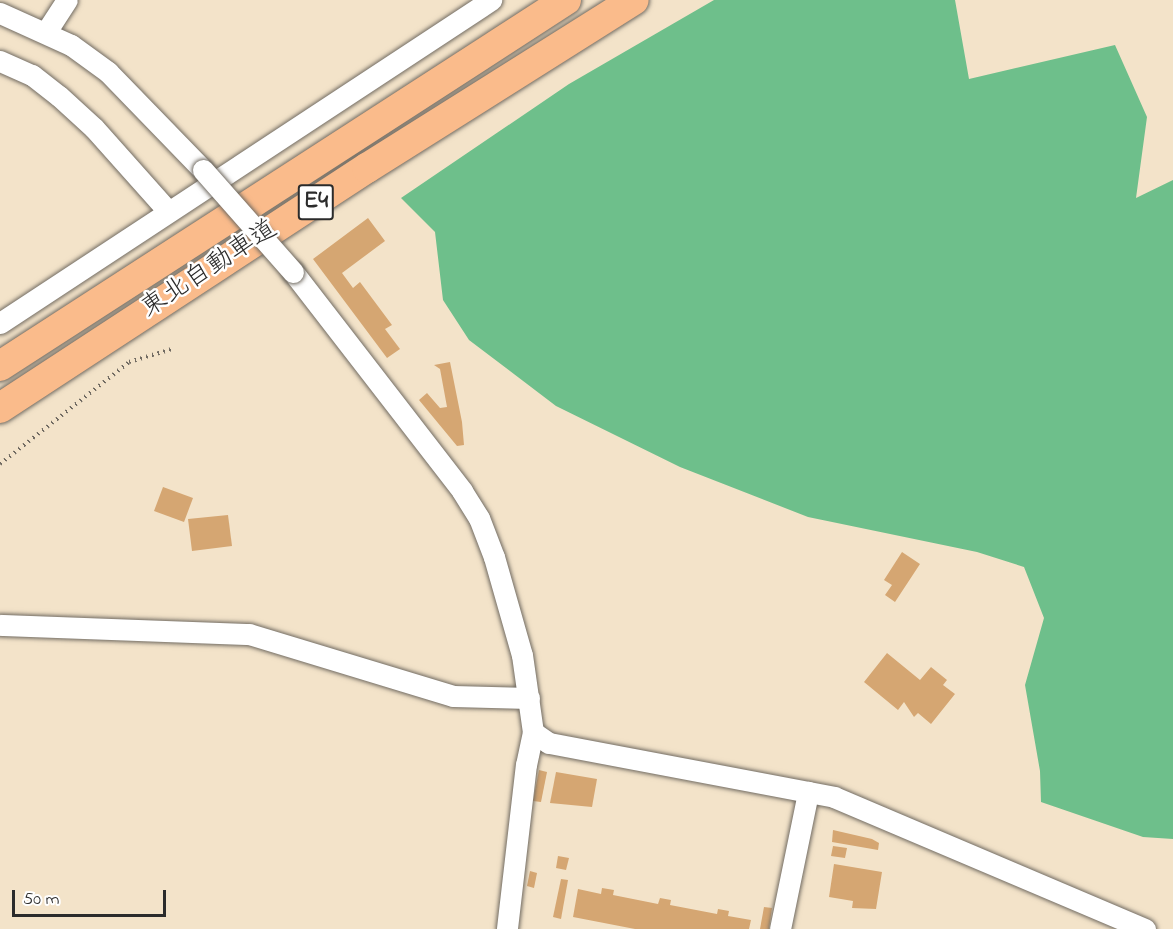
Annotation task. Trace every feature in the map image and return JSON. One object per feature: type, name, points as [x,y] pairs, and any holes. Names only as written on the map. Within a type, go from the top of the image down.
[{"type":"highway","name":"東北自動車道","points":[[0,366],[566,0]]},
{"type":"highway","name":"東北自動車道","points":[[0,408],[367,168],[634,0]]},
{"type":"street","points":[[46,32],[67,0]]},
{"type":"street","points":[[0,323],[491,0]]},
{"type":"street","points":[[0,13],[46,32],[108,72],[203,170],[293,272],[479,518],[522,655],[533,732],[526,764],[507,929]]},
{"type":"street","points":[[0,61],[32,75],[59,96],[94,128],[168,211]]},
{"type":"street","points":[[0,625],[249,634],[453,696],[529,698]]},
{"type":"street","points":[[533,732],[549,743],[808,792],[849,803],[1145,929]]},
{"type":"street","points":[[780,929],[808,792]]},
{"type":"path","points":[[0,464],[129,362],[172,349]]},
{"type":"green space","points":[[714,0],[955,0],[969,79],[1115,45],[1147,117],[1136,198],[1173,180],[1173,839],[1143,837],[1041,802],[1040,771],[1025,685],[1044,618],[1024,567],[977,552],[808,517],[680,467],[556,406],[469,340],[443,300],[435,232],[401,198],[569,84]]},
{"type":"building","points":[[368,218],[385,241],[342,273],[353,288],[360,282],[392,325],[385,329],[400,349],[387,358],[313,259]]},
{"type":"building","points":[[450,362],[462,422],[464,445],[457,446],[419,400],[427,393],[440,408],[447,407],[440,369],[434,365]]},
{"type":"building","points":[[163,487],[193,498],[184,522],[154,511]]},
{"type":"building","points":[[228,515],[232,546],[192,551],[188,519]]},
{"type":"building","points":[[902,552],[920,564],[895,602],[885,595],[892,585],[884,580]]},
{"type":"building","points":[[887,653],[920,680],[931,667],[947,680],[943,685],[955,694],[931,724],[918,713],[914,717],[904,702],[898,710],[864,682]]},
{"type":"building","points":[[539,770],[547,772],[541,802],[533,801]]},
{"type":"building","points":[[556,772],[597,779],[592,807],[550,803]]},
{"type":"building","points":[[833,830],[872,839],[879,843],[878,850],[832,842]]},
{"type":"building","points":[[833,846],[847,848],[845,858],[831,856]]},
{"type":"building","points":[[558,856],[569,858],[566,870],[556,868]]},
{"type":"building","points":[[834,864],[882,872],[876,909],[852,908],[853,901],[829,897]]},
{"type":"building","points":[[530,871],[537,873],[534,888],[527,886]]},
{"type":"building","points":[[561,879],[568,880],[561,919],[553,917]]},
{"type":"building","points":[[602,888],[614,890],[613,895],[658,904],[660,898],[671,900],[670,905],[717,914],[718,909],[729,911],[728,916],[751,920],[749,929],[635,929],[573,917],[578,889],[601,894]]},
{"type":"building","points":[[764,907],[772,908],[769,929],[760,929]]}]
